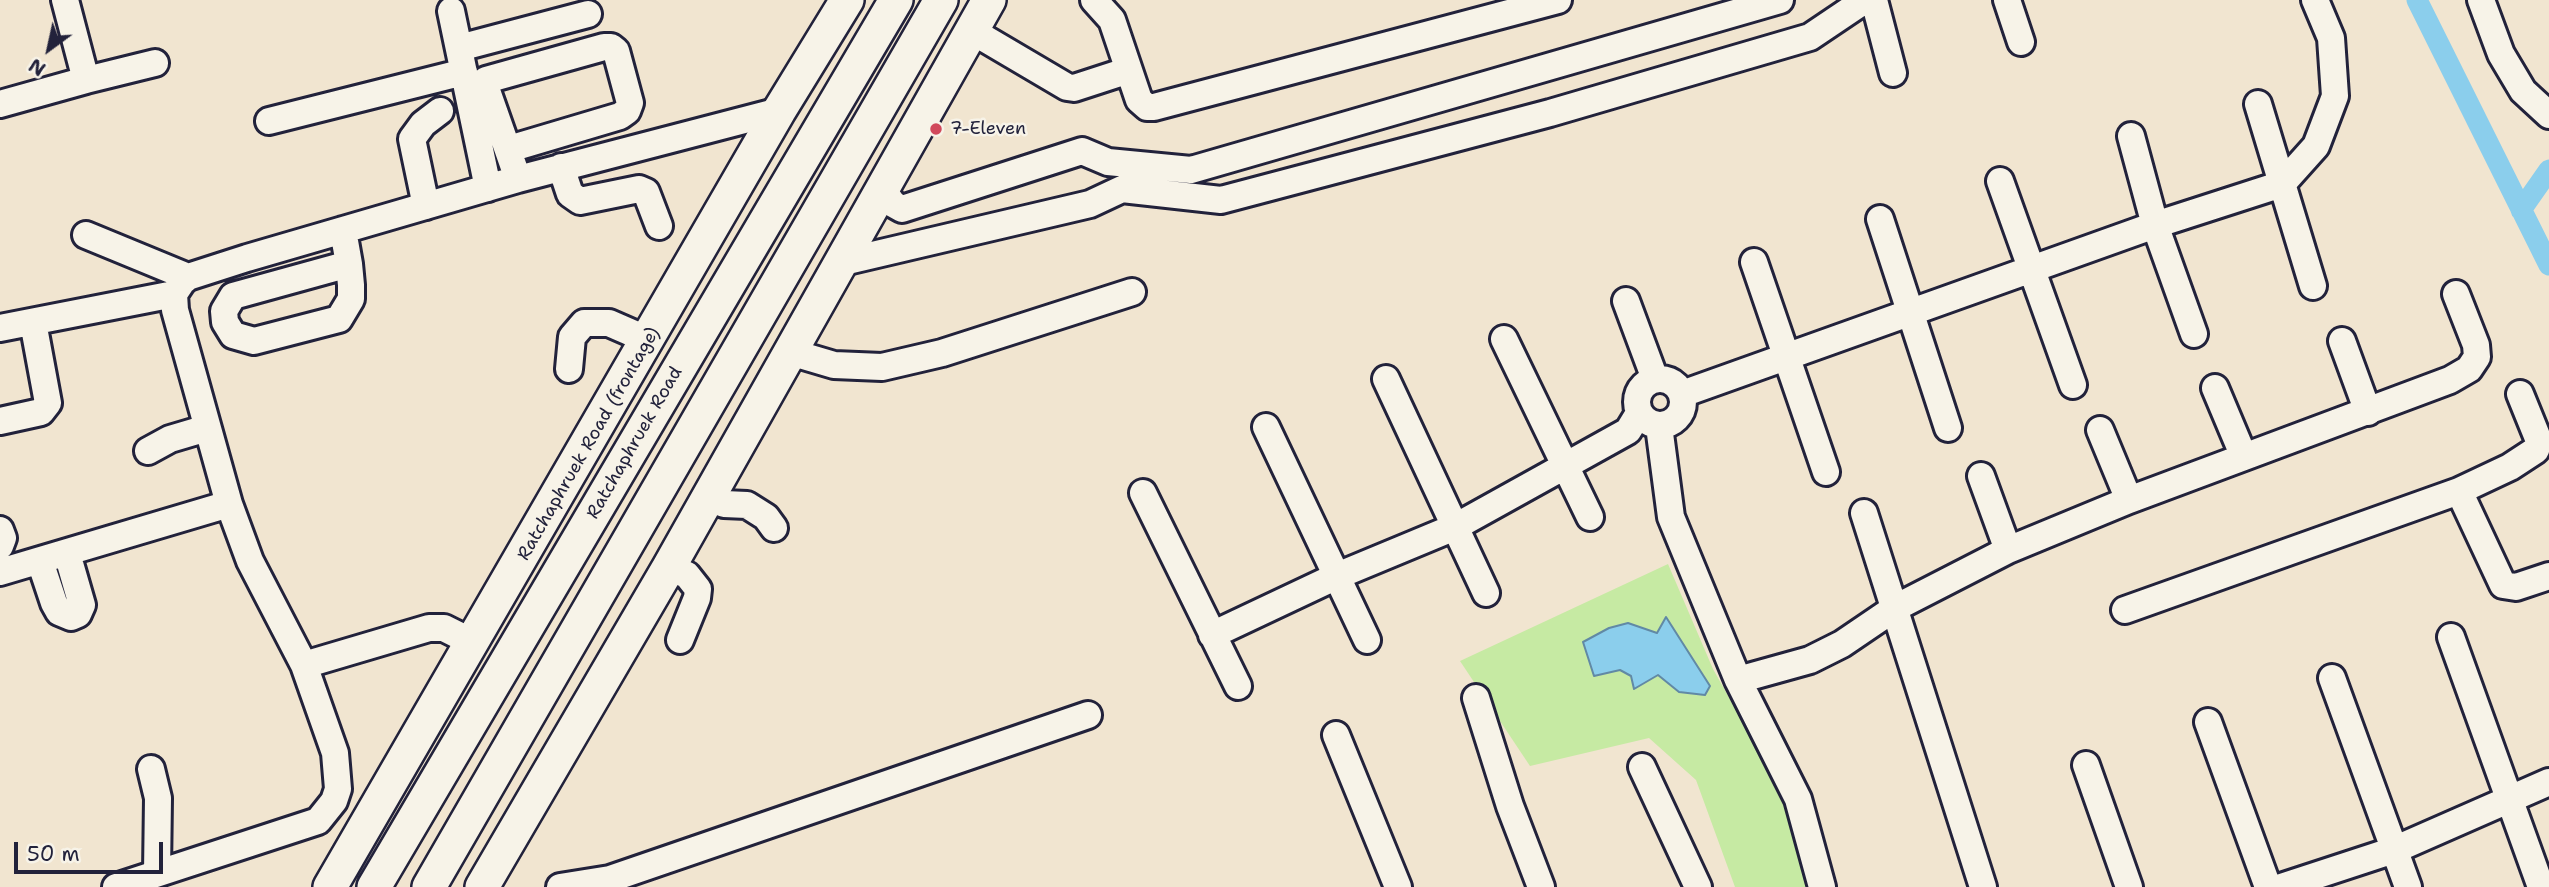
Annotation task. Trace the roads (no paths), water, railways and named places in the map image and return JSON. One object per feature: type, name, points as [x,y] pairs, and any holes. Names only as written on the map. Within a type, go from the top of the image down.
[{"type":"main road","name":"Ratchaphruek Road (frontage)","points":[[330,887],[846,0]]},
{"type":"main road","name":"Ratchaphruek Road","points":[[374,887],[896,0]]},
{"type":"main road","points":[[429,887],[941,0]]},
{"type":"main road","points":[[482,887],[669,567],[706,497],[843,262],[989,0]]},
{"type":"main road","points":[[561,660],[592,646],[612,625],[665,554],[687,532]]},
{"type":"street","points":[[65,0],[86,80]]},
{"type":"street","points":[[1096,1],[1112,20],[1139,100],[1147,107],[1154,107],[1558,0]]},
{"type":"street","points":[[883,190],[893,204],[902,209],[1082,151],[1108,162],[1191,170],[1780,0]]},
{"type":"street","points":[[843,262],[1090,204],[1122,188],[1221,200],[1550,113],[1810,37],[1866,0]]},
{"type":"street","points":[[1874,0],[1893,73]]},
{"type":"street","points":[[2007,0],[2021,42]]},
{"type":"street","points":[[1682,394],[2155,225],[2282,184],[2316,146],[2335,96],[2331,38],[2315,0]]},
{"type":"street","points":[[2481,0],[2501,54],[2523,92],[2549,115]]},
{"type":"street","points":[[451,11],[488,188]]},
{"type":"street","points":[[269,121],[462,60],[588,14]]},
{"type":"street","points":[[972,31],[1067,87],[1074,88],[1117,74]]},
{"type":"street","points":[[509,149],[620,116],[627,111],[630,103],[616,51],[611,47],[604,47],[486,80],[485,85],[518,179]]},
{"type":"street","points":[[0,104],[155,63]]},
{"type":"street","points":[[1535,72],[1550,113]]},
{"type":"street","points":[[2258,104],[2313,286]]},
{"type":"street","points":[[426,206],[412,139],[423,124],[440,111]]},
{"type":"street","points":[[0,328],[181,286],[343,230],[561,167],[779,111]]},
{"type":"street","points":[[2131,136],[2155,225],[2194,334]]},
{"type":"street","points":[[561,167],[574,200],[639,189],[646,192],[659,226]]},
{"type":"street","points":[[2000,181],[2073,385]]},
{"type":"street","points":[[1880,219],[1908,313],[1948,428]]},
{"type":"street","points":[[343,230],[349,264],[351,299],[338,319],[254,341],[233,335],[225,322],[224,311],[233,296],[349,264]]},
{"type":"street","points":[[86,234],[181,286]]},
{"type":"street","points":[[1754,262],[1826,472]]},
{"type":"street","points":[[116,887],[318,821],[327,812],[338,789],[337,765],[304,665],[250,561],[229,504],[174,310],[181,286]]},
{"type":"street","points":[[790,352],[834,365],[882,367],[942,353],[1132,292]]},
{"type":"street","points":[[1738,680],[1810,660],[1842,644],[1895,608],[2008,550],[2129,500],[2450,380],[2469,369],[2477,358],[2476,345],[2456,294]]},
{"type":"street","points":[[1626,301],[1655,379]]},
{"type":"street","points":[[0,421],[41,412],[48,403],[33,321]]},
{"type":"street","points":[[569,369],[572,337],[584,323],[609,323],[648,340]]},
{"type":"street","points":[[1504,339],[1590,517]]},
{"type":"street","points":[[2342,341],[2368,412]]},
{"type":"street","points":[[1386,379],[1486,593]]},
{"type":"street","points":[[1212,635],[1337,576],[1455,527],[1649,419],[1666,425],[1679,416],[1682,409],[1682,394],[1668,380],[1655,379],[1638,392],[1649,419],[1671,517],[1738,680],[1798,799],[1822,887]]},
{"type":"street","points":[[2215,388],[2244,457]]},
{"type":"street","points":[[2125,610],[2459,491],[2527,458],[2536,450],[2539,441],[2520,394]]},
{"type":"street","points":[[1266,426],[1367,640]]},
{"type":"street","points":[[148,451],[170,439],[207,428]]},
{"type":"street","points":[[2100,430],[2129,500]]},
{"type":"street","points":[[1981,476],[2008,550]]},
{"type":"street","points":[[2459,491],[2502,585],[2516,587],[2549,576]]},
{"type":"street","points":[[1143,493],[1238,686]]},
{"type":"street","points":[[706,497],[724,504],[747,505],[766,517],[774,528]]},
{"type":"street","points":[[0,572],[229,504]]},
{"type":"street","points":[[1864,513],[1983,887]]},
{"type":"street","points":[[0,530],[3,538],[0,546]]},
{"type":"street","points":[[40,561],[54,603],[59,612],[71,617],[78,614],[82,605],[67,553]]},
{"type":"street","points":[[669,567],[687,575],[698,589],[698,598],[680,640]]},
{"type":"street","points":[[304,665],[429,628],[444,628],[474,643]]},
{"type":"street","points":[[2451,637],[2541,887]]},
{"type":"street","points":[[2332,678],[2407,887]]},
{"type":"street","points":[[1476,698],[1510,806],[1541,887]]},
{"type":"street","points":[[560,887],[610,879],[1088,715]]},
{"type":"street","points":[[2208,722],[2268,887]]},
{"type":"street","points":[[1336,735],[1398,887]]},
{"type":"street","points":[[2085,765],[2129,887]]},
{"type":"street","points":[[1642,767],[1698,887]]},
{"type":"street","points":[[151,769],[158,798],[156,873]]},
{"type":"street","points":[[2281,887],[2394,850],[2549,782]]},
{"type":"water","points":[[1666,617],[1710,686],[1705,695],[1679,692],[1658,675],[1634,689],[1631,676],[1620,670],[1594,676],[1583,642],[1609,628],[1628,623],[1657,633]]},
{"type":"waterway","points":[[2417,0],[2549,265]]},
{"type":"waterway","points":[[2521,210],[2549,170]]},
{"type":"place","name":"7-Eleven","points":[[936,129]]}]
